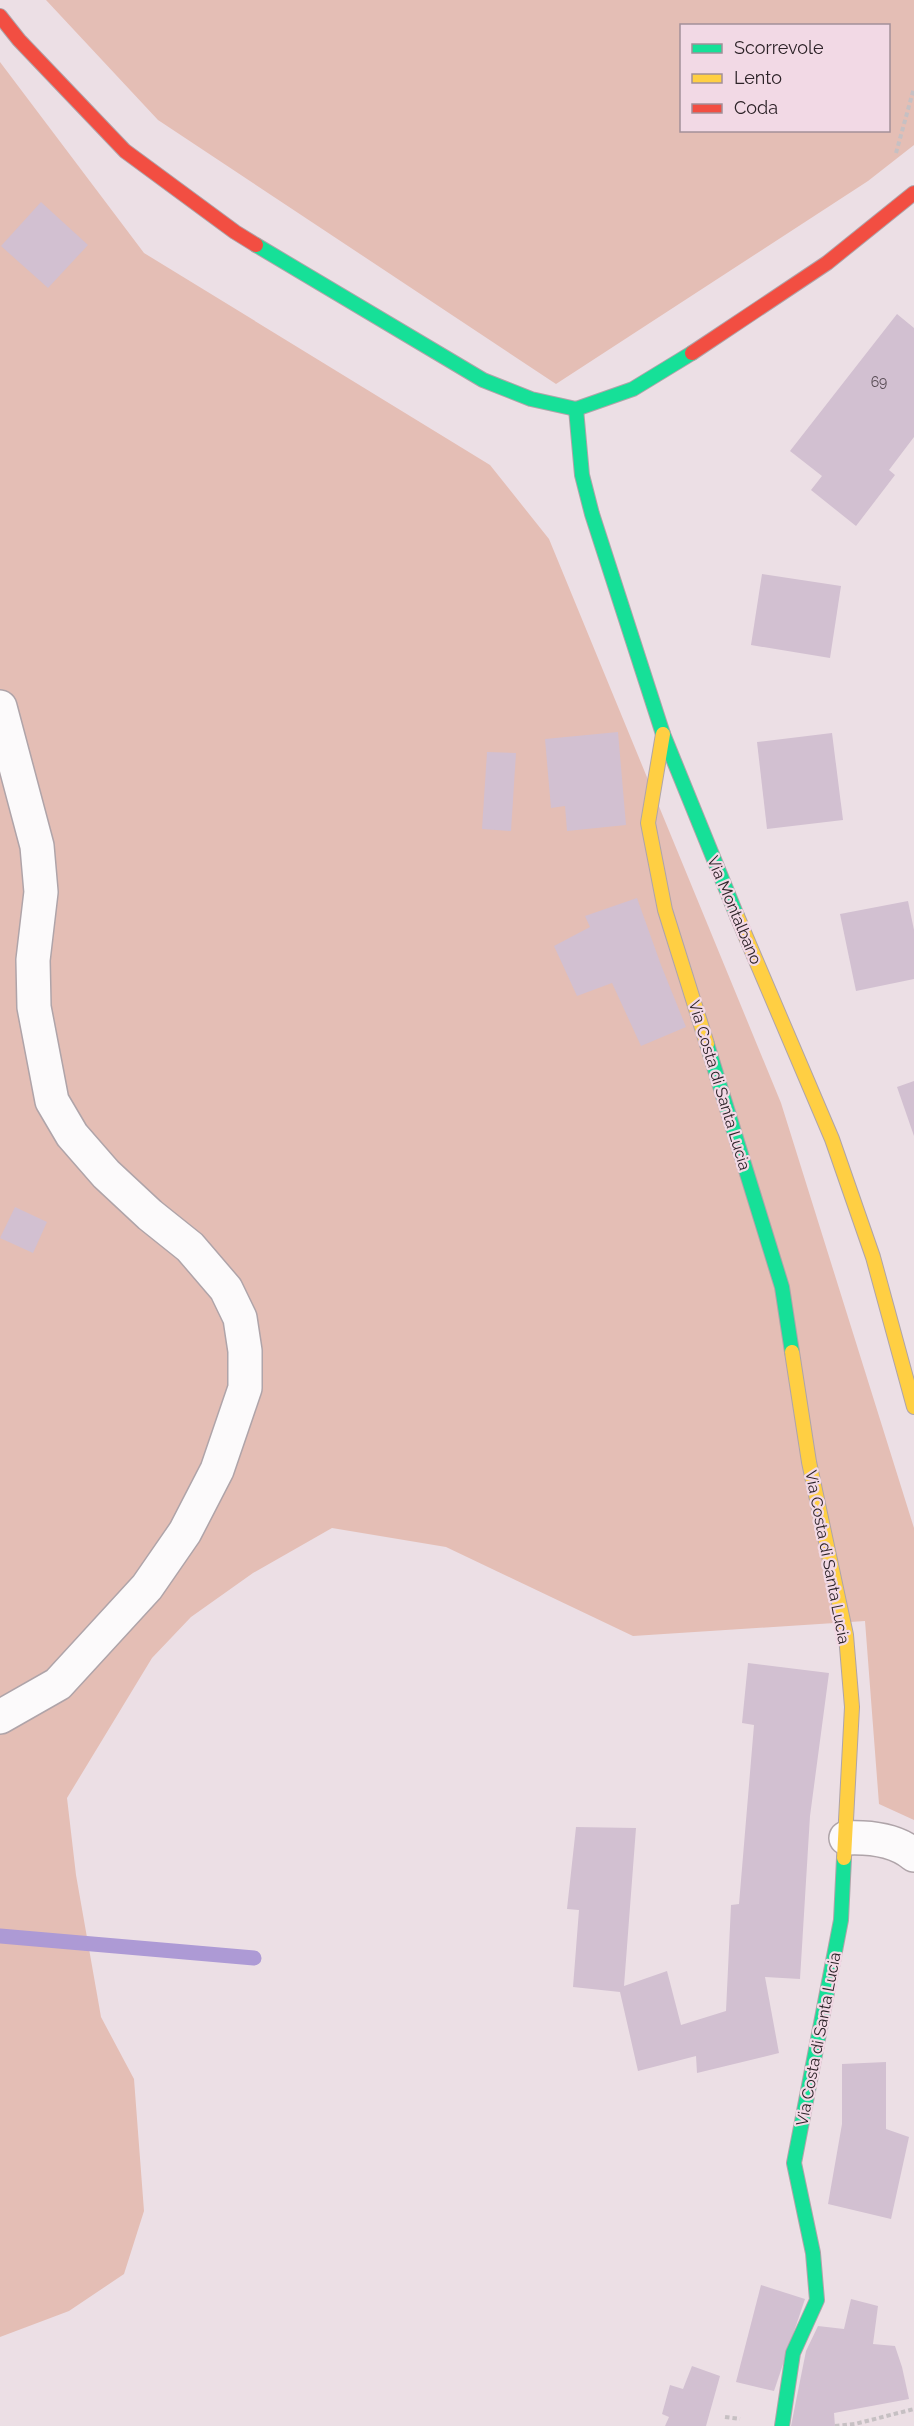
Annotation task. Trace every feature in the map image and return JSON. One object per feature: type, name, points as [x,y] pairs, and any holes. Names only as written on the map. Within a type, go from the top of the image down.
[{"type":"street","points":[[6,29],[125,150],[234,231],[483,380],[531,399],[576,409],[633,389],[716,339],[827,263],[914,193]]},
{"type":"street","name":"Via Montalbano","points":[[576,409],[582,475],[592,514],[663,735],[713,860],[832,1139],[873,1257],[914,1407]]},
{"type":"street","points":[[0,707],[37,846],[41,892],[33,960],[34,1007],[52,1101],[72,1135],[106,1174],[150,1215],[190,1247],[226,1289],[240,1318],[245,1351],[245,1388],[217,1470],[185,1532],[147,1587],[58,1684],[0,1717]]},
{"type":"street","name":"Via Costa di Santa Lucia","points":[[663,735],[648,823],[665,910],[782,1287],[809,1462],[846,1635],[852,1707],[841,1920],[794,2163],[813,2253],[817,2300],[793,2353],[782,2426]]},
{"type":"street","points":[[846,1838],[867,1838],[905,1848],[914,1855]]},
{"type":"path","points":[[836,2426],[855,2424],[914,2409]]},
{"type":"shaded area","points":[[46,0],[914,0],[914,145],[868,181],[556,384],[158,120]]},
{"type":"shaded area","points":[[0,62],[144,253],[490,465],[549,539],[781,1103],[914,1528],[914,1820],[879,1804],[865,1621],[633,1636],[446,1547],[332,1528],[253,1573],[191,1617],[152,1658],[67,1798],[76,1875],[101,2017],[134,2079],[144,2211],[124,2274],[69,2311],[0,2337]]},
{"type":"building","points":[[41,202],[88,245],[48,288],[1,246]]},
{"type":"building","points":[[897,314],[914,328],[914,437],[889,470],[895,475],[856,526],[811,490],[822,476],[790,451]]},
{"type":"building","points":[[762,574],[841,586],[830,658],[751,645]]},
{"type":"building","points":[[618,732],[626,825],[567,831],[565,806],[551,808],[545,739]]},
{"type":"building","points":[[832,733],[843,820],[767,829],[757,742]]},
{"type":"building","points":[[487,752],[516,753],[511,831],[482,829]]},
{"type":"building","points":[[637,898],[686,1027],[641,1046],[612,983],[577,996],[554,946],[590,927],[585,916]]},
{"type":"building","points":[[908,901],[914,930],[914,979],[856,991],[840,914]]},
{"type":"building","points":[[914,1081],[914,1136],[897,1087]]},
{"type":"building","points":[[15,1207],[47,1222],[33,1253],[0,1238]]},
{"type":"building","points":[[748,1663],[829,1673],[810,1816],[800,1979],[765,1977],[779,2053],[697,2073],[696,2056],[638,2071],[620,1992],[573,1987],[579,1910],[567,1909],[576,1827],[636,1828],[624,1986],[667,1971],[681,2025],[726,2011],[731,1905],[739,1904],[754,1725],[742,1723]]},
{"type":"building","points":[[886,2062],[886,2129],[909,2137],[891,2219],[828,2204],[842,2124],[842,2064]]},
{"type":"building","points":[[761,2285],[805,2299],[774,2391],[736,2382]]},
{"type":"building","points":[[851,2299],[878,2306],[873,2344],[895,2346],[909,2399],[834,2413],[835,2426],[791,2426],[806,2351],[818,2326],[844,2329]]},
{"type":"building","points":[[692,2366],[720,2376],[706,2426],[665,2426],[669,2417],[662,2414],[670,2385],[683,2389]]},
{"type":"waterway","points":[[0,1936],[254,1958]]},
{"type":"traffic: fast","points":[[256,245],[483,380],[531,399],[576,409],[633,389],[692,353]]},
{"type":"traffic: fast","points":[[576,409],[582,475],[592,514],[663,734],[737,916]]},
{"type":"traffic: fast","points":[[707,1044],[782,1287],[792,1352]]},
{"type":"traffic: fast","points":[[782,2426],[793,2353],[817,2300],[813,2253],[794,2163],[841,1920],[844,1858]]},
{"type":"traffic: slow","points":[[663,734],[648,823],[665,910],[707,1044]]},
{"type":"traffic: slow","points":[[737,916],[832,1139],[873,1257],[914,1407]]},
{"type":"traffic: slow","points":[[792,1352],[809,1462],[846,1635],[852,1707],[844,1858]]},
{"type":"traffic: jam","points":[[0,16],[19,40],[125,151],[256,245]]},
{"type":"traffic: jam","points":[[692,353],[827,263],[914,193]]}]
